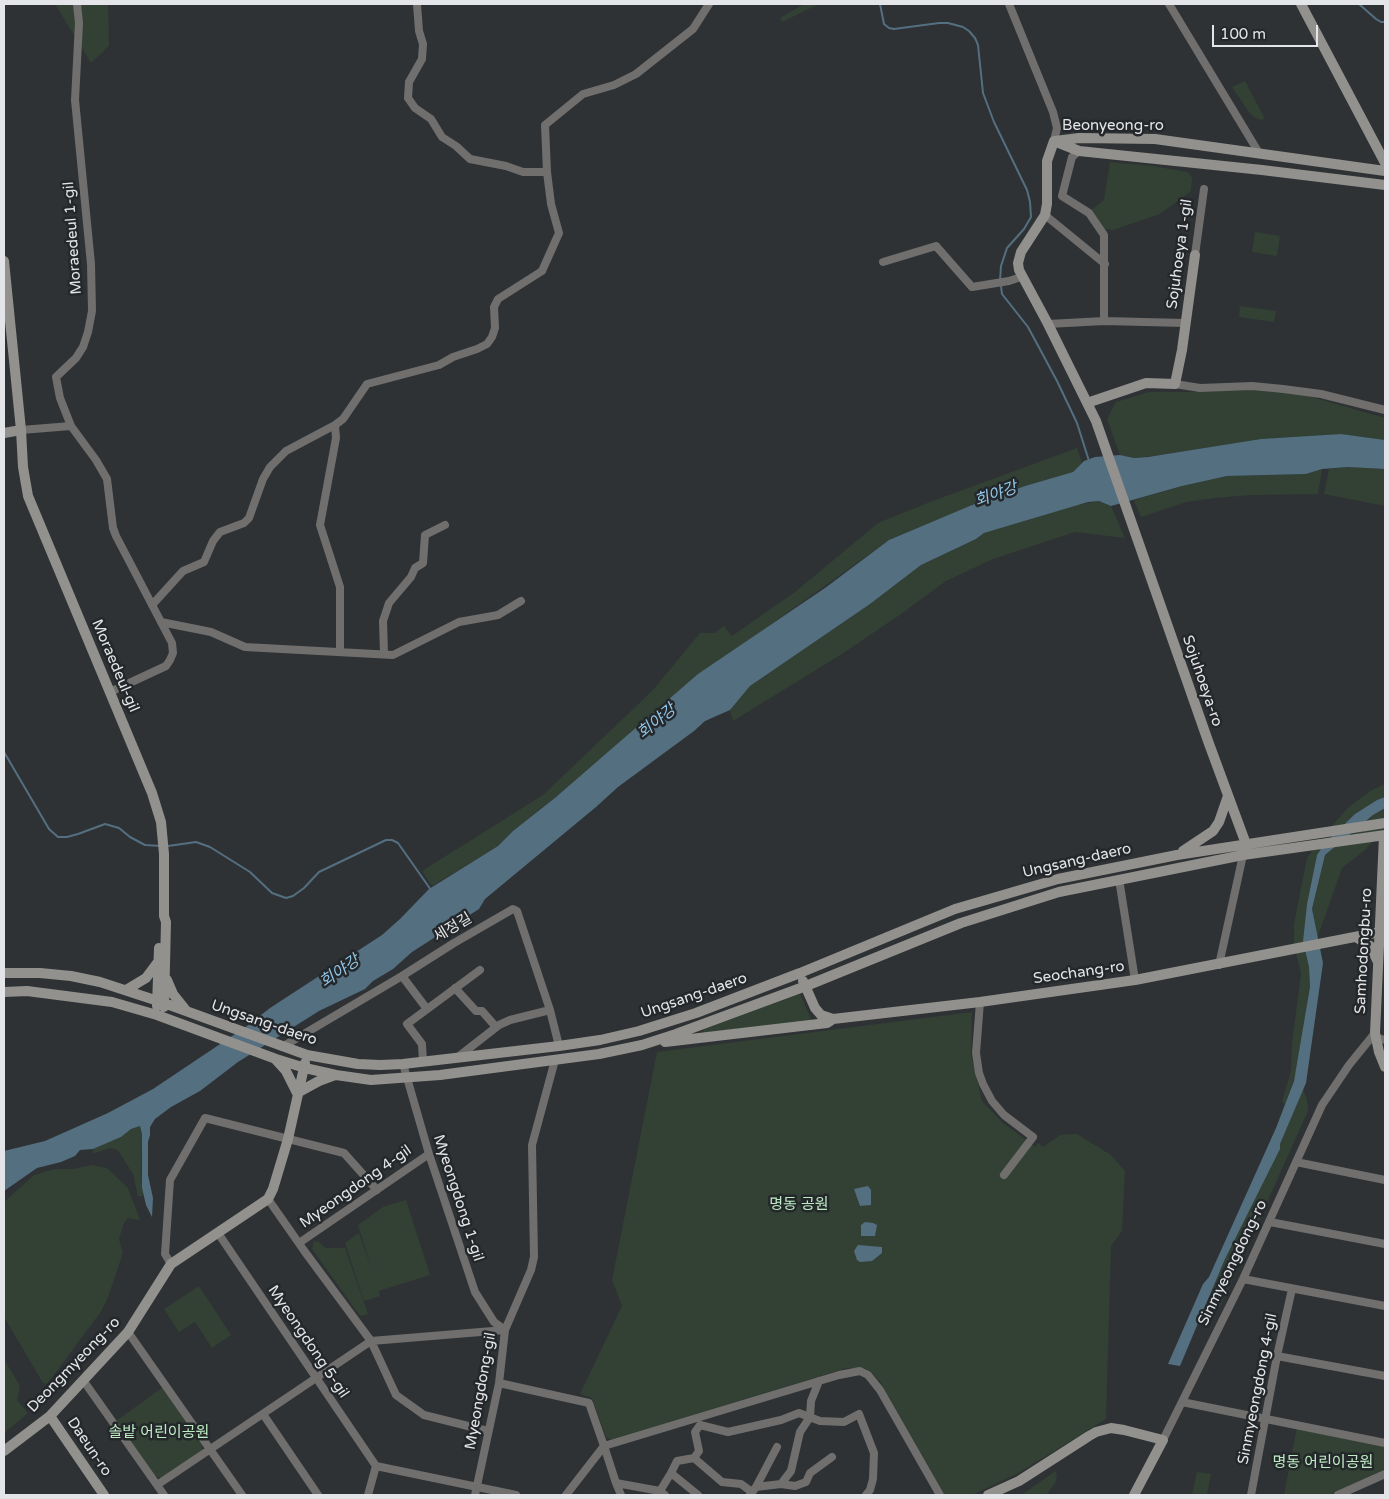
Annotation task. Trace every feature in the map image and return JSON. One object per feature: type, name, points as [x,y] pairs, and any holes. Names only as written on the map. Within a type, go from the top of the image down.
[{"type":"street","name":"Moraedeul 1-gil","points":[[77,4],[75,100],[91,264],[92,311],[83,346],[76,358],[56,376],[60,398],[71,426],[96,460],[107,479],[113,528],[116,536],[172,643],[173,653],[166,666],[110,692]]},
{"type":"street","points":[[417,4],[419,31],[423,44],[422,59],[409,82],[408,98],[415,108],[431,118],[442,137],[456,146],[470,159],[506,166],[522,172],[547,172]]},
{"type":"street","points":[[152,605],[183,571],[204,562],[213,541],[220,532],[249,518],[270,467],[286,451],[343,419],[367,384],[439,365],[453,356],[477,350],[487,344],[495,328],[494,307],[498,299],[542,272],[559,233],[551,204],[547,172],[545,125],[584,94],[614,85],[636,74],[693,29],[709,4]]},
{"type":"street","points":[[1009,4],[1053,112],[1057,128],[1047,161],[1047,204],[1045,215],[1019,256],[1019,270],[1087,403],[1146,384],[1175,384],[1200,388],[1252,386],[1283,389],[1321,394],[1385,410]]},
{"type":"street","points":[[1169,4],[1259,152]]},
{"type":"street","points":[[1301,4],[1385,163]]},
{"type":"street","name":"Beonyeong-ro","points":[[1054,141],[1079,138],[1156,139],[1385,171]]},
{"type":"street","points":[[1119,155],[1116,151],[1116,145],[1121,139]]},
{"type":"street","name":"Beonyeong-ro","points":[[1054,141],[1079,151],[1385,185]]},
{"type":"street","points":[[1079,151],[1072,157],[1062,196],[1089,213],[1104,235],[1104,321]]},
{"type":"street","points":[[1336,164],[1340,173],[1336,179]]},
{"type":"street","name":"Sojuhoeya 1-gil","points":[[1175,384],[1182,350],[1204,189]]},
{"type":"street","points":[[1045,215],[1105,264]]},
{"type":"street","points":[[883,262],[936,246],[972,286],[1008,281],[1021,277]]},
{"type":"street","name":"Moraedeul-gil","points":[[4,262],[25,482],[32,509],[152,793],[161,822],[164,854],[164,916],[161,919],[160,1016]]},
{"type":"street","name":"Sojuhoeya 1-gil","points":[[1048,324],[1104,321],[1185,323]]},
{"type":"street","name":"Sojuhoeya-ro","points":[[1087,403],[1096,421],[1246,844]]},
{"type":"street","points":[[335,425],[336,438],[320,525],[340,588],[340,651]]},
{"type":"street","points":[[4,433],[71,426]]},
{"type":"street","points":[[384,654],[383,621],[389,603],[411,577],[415,568],[423,563],[425,535],[445,525]]},
{"type":"street","points":[[161,622],[211,632],[245,647],[393,655],[460,622],[498,615],[521,601]]},
{"type":"street","points":[[1177,855],[1213,831],[1218,824],[1228,796]]},
{"type":"street","name":"Ungsang-daero","points":[[4,973],[40,973],[71,976],[100,982],[307,1055],[358,1064],[380,1065],[423,1062],[600,1040],[639,1031],[696,1013],[800,973],[955,909],[1058,879],[1177,855],[1385,823]]},
{"type":"street","name":"Ungsang-daero","points":[[4,992],[67,995],[112,1002],[160,1016],[214,1037],[305,1068],[371,1080],[406,1078],[599,1054],[642,1045],[806,986],[961,923],[1059,892],[1243,855],[1382,836]]},
{"type":"street","name":"Samhodongbu-ro","points":[[1382,836],[1384,879],[1378,1048],[1385,1067]]},
{"type":"street","points":[[1219,964],[1246,844]]},
{"type":"street","points":[[1119,879],[1135,980]]},
{"type":"street","name":"세정길","points":[[282,1047],[514,909],[517,911],[550,1010],[558,1046]]},
{"type":"street","name":"Seochang-ro","points":[[642,1045],[827,1023],[833,1019],[980,1002],[1135,980],[1383,931]]},
{"type":"street","points":[[1356,937],[1370,946],[1381,969]]},
{"type":"street","points":[[126,990],[146,978],[162,962],[173,994],[180,1006],[188,1012]]},
{"type":"street","points":[[423,1062],[422,1044],[406,1024],[480,970]]},
{"type":"street","points":[[800,973],[815,1008],[822,1015],[833,1019]]},
{"type":"street","points":[[402,976],[427,1009]]},
{"type":"street","points":[[815,1008],[815,991],[821,980]]},
{"type":"street","points":[[455,988],[476,1011],[482,1011],[496,1027]]},
{"type":"street","points":[[980,1002],[976,1053],[982,1084],[1004,1115],[1033,1137],[1004,1175]]},
{"type":"street","points":[[458,1057],[496,1027],[510,1020],[550,1010]]},
{"type":"street","name":"Sinmyeongdong-ro","points":[[1134,1495],[1243,1279],[1322,1106],[1364,1047],[1379,1037]]},
{"type":"street","points":[[1364,1047],[1378,1048]]},
{"type":"street","points":[[268,1199],[273,1189],[288,1139],[307,1055]]},
{"type":"street","points":[[276,1059],[286,1071],[297,1093]]},
{"type":"street","name":"Myeongdong-gil","points":[[475,1495],[499,1383],[505,1330],[531,1270],[534,1257],[532,1145],[554,1060]]},
{"type":"street","name":"Myeongdong 1-gil","points":[[403,1064],[429,1154],[475,1292],[494,1322],[505,1330]]},
{"type":"street","points":[[297,1093],[319,1081],[336,1075]]},
{"type":"street","points":[[170,1264],[165,1254],[170,1180],[205,1118],[344,1153],[377,1190]]},
{"type":"street","name":"Myeongdong 4-gil","points":[[299,1243],[429,1154]]},
{"type":"street","points":[[1296,1162],[1385,1180]]},
{"type":"street","name":"Myeongdong 4-gil","points":[[268,1199],[371,1341],[396,1395],[424,1415],[488,1431]]},
{"type":"street","name":"Deongmyeong-ro","points":[[4,1451],[50,1416],[128,1332],[170,1264],[268,1199]]},
{"type":"street","points":[[1270,1222],[1385,1244]]},
{"type":"street","name":"Myeongdong 5-gil","points":[[218,1233],[376,1466]]},
{"type":"street","points":[[1243,1279],[1385,1306]]},
{"type":"street","name":"Sinmyeongdong 4-gil","points":[[1251,1495],[1292,1289]]},
{"type":"street","points":[[157,1485],[371,1341],[505,1330]]},
{"type":"street","points":[[128,1332],[242,1495]]},
{"type":"street","points":[[1278,1356],[1385,1376]]},
{"type":"street","points":[[566,1495],[604,1446],[699,1422],[819,1381],[860,1371],[868,1374],[880,1390],[940,1495]]},
{"type":"street","points":[[83,1380],[164,1495]]},
{"type":"street","points":[[781,1484],[791,1471],[800,1432],[810,1417],[811,1401],[819,1381]]},
{"type":"street","points":[[499,1383],[589,1403],[621,1495]]},
{"type":"street","points":[[1182,1402],[1385,1443]]},
{"type":"street","points":[[699,1422],[728,1432],[781,1420],[799,1413],[820,1421],[844,1422],[859,1414],[874,1453],[874,1479],[866,1495]]},
{"type":"street","points":[[263,1414],[318,1495]]},
{"type":"street","name":"Daeun-ro","points":[[50,1416],[104,1495]]},
{"type":"street","points":[[616,1483],[662,1493],[677,1461],[694,1458],[699,1450],[694,1432],[699,1422]]},
{"type":"street","points":[[988,1495],[1019,1481],[1089,1436],[1104,1429],[1124,1430],[1163,1440]]},
{"type":"street","points":[[753,1492],[777,1447]]},
{"type":"street","points":[[694,1458],[722,1482],[741,1484],[753,1492],[781,1484],[795,1486],[806,1482],[810,1473],[832,1457]]},
{"type":"street","points":[[368,1495],[376,1466],[516,1495]]},
{"type":"street","points":[[671,1473],[698,1495]]},
{"type":"street","points":[[1338,1495],[1385,1474]]},
{"type":"green space","points":[[55,4],[108,4],[109,46],[91,63]]},
{"type":"green space","points":[[804,4],[819,4],[782,22],[780,18]]},
{"type":"green space","points":[[1245,81],[1265,119],[1261,120],[1254,117],[1232,87]]},
{"type":"green space","points":[[1110,162],[1188,172],[1192,178],[1191,191],[1160,214],[1113,230],[1104,229],[1090,211],[1104,200]]},
{"type":"green space","points":[[1255,232],[1280,236],[1277,256],[1252,252]]},
{"type":"green space","points":[[1240,306],[1276,311],[1274,322],[1239,317]]},
{"type":"green space","points":[[1251,390],[1308,396],[1385,418],[1385,440],[1341,434],[1261,439],[1134,458],[1120,455],[1107,419],[1116,402],[1149,392]]},
{"type":"green space","points":[[1077,448],[1082,463],[1073,472],[1025,486],[972,505],[889,540],[759,633],[513,831],[498,846],[432,886],[422,871],[543,795],[653,690],[700,633],[714,633],[724,626],[732,636],[795,592],[878,523]]},
{"type":"green space","points":[[1348,467],[1385,469],[1385,506],[1324,494],[1329,469]]},
{"type":"green space","points":[[1322,469],[1318,494],[1251,495],[1215,498],[1186,502],[1141,517],[1134,500],[1182,486],[1227,476],[1306,474]]},
{"type":"green space","points":[[1099,501],[1111,506],[1125,538],[1075,532],[993,559],[946,581],[842,654],[733,721],[730,710],[750,686],[870,604],[921,565],[976,539],[984,533],[1076,505]]},
{"type":"green space","points":[[1385,784],[1385,797],[1355,814],[1334,834],[1317,855],[1307,904],[1303,941],[1309,967],[1310,987],[1297,1069],[1285,1105],[1282,1101],[1291,1071],[1292,1043],[1301,974],[1294,944],[1294,924],[1307,858],[1348,808],[1370,791]]},
{"type":"green space","points":[[1385,808],[1385,828],[1365,850],[1342,868],[1317,939],[1312,909],[1325,855],[1373,815]]},
{"type":"green space","points":[[800,994],[812,1021],[703,1033],[704,1029]]},
{"type":"green space","name":"명동 공원","points":[[972,1012],[971,1054],[982,1101],[1002,1122],[1035,1147],[1038,1143],[1043,1147],[1060,1135],[1077,1134],[1111,1155],[1125,1171],[1122,1231],[1111,1246],[1106,1419],[1020,1472],[972,1495],[945,1495],[881,1383],[865,1368],[846,1368],[612,1440],[606,1437],[592,1398],[580,1394],[622,1306],[612,1280],[657,1052]]},
{"type":"green space","points":[[1303,1089],[1308,1111],[1220,1307],[1214,1303],[1210,1295],[1225,1259],[1280,1149],[1280,1144]]},
{"type":"green space","points":[[140,1126],[142,1134],[141,1172],[143,1196],[138,1196],[133,1174],[119,1152],[110,1148],[93,1154],[93,1149],[121,1137],[131,1129]]},
{"type":"green space","points":[[91,1165],[107,1168],[128,1188],[140,1220],[128,1218],[124,1223],[119,1239],[123,1253],[107,1300],[100,1313],[47,1384],[43,1383],[4,1317],[4,1202],[34,1175],[55,1169],[73,1169]]},
{"type":"green space","points":[[406,1200],[430,1275],[379,1291],[380,1296],[364,1301],[345,1243],[359,1233],[372,1270],[358,1225],[383,1207]]},
{"type":"green space","points":[[314,1241],[319,1242],[325,1248],[345,1248],[368,1314],[360,1316],[312,1249]]},
{"type":"green space","points":[[199,1286],[231,1335],[212,1348],[195,1322],[179,1332],[164,1309]]},
{"type":"green space","points":[[4,1359],[20,1386],[17,1400],[27,1414],[4,1433]]},
{"type":"green space","name":"솔밭 어린이공원","points":[[163,1387],[202,1445],[202,1450],[162,1478],[154,1476],[116,1421]]},
{"type":"green space","name":"명동 어린이공원","points":[[1297,1427],[1385,1445],[1385,1469],[1330,1495],[1284,1495]]},
{"type":"green space","points":[[1055,1471],[1057,1477],[1055,1483],[1047,1494],[1023,1494]]},
{"type":"green space","points":[[1197,1472],[1211,1474],[1207,1495],[1192,1495]]},
{"type":"water","name":"회야강","points":[[1341,434],[1385,440],[1385,469],[1348,467],[1322,469],[1306,474],[1227,476],[1182,486],[1111,506],[1099,501],[1088,502],[984,533],[976,539],[921,565],[870,604],[750,686],[730,710],[705,721],[618,787],[485,899],[479,909],[412,952],[393,969],[373,981],[365,989],[319,1011],[238,1062],[200,1091],[171,1107],[155,1119],[150,1127],[148,1142],[148,1175],[153,1198],[152,1217],[146,1205],[142,1188],[142,1134],[140,1126],[131,1129],[121,1137],[93,1149],[80,1150],[75,1156],[61,1162],[37,1168],[4,1191],[4,1151],[45,1141],[108,1113],[153,1089],[247,1026],[270,1008],[382,935],[429,889],[498,846],[513,831],[556,797],[698,674],[825,588],[889,540],[972,505],[1025,486],[1073,472],[1084,461],[1095,457],[1120,455],[1134,458],[1148,457],[1261,439]]},
{"type":"water","points":[[1385,797],[1385,808],[1373,815],[1325,855],[1312,909],[1323,963],[1306,1083],[1280,1144],[1280,1149],[1225,1259],[1180,1366],[1168,1364],[1276,1128],[1294,1081],[1310,987],[1309,967],[1303,941],[1307,904],[1317,855],[1325,843],[1355,814]]},
{"type":"water","points":[[868,1186],[871,1190],[871,1205],[860,1206],[854,1189]]},
{"type":"water","points":[[865,1222],[877,1225],[875,1236],[861,1236],[861,1225]]},
{"type":"water","points":[[858,1245],[882,1247],[882,1253],[872,1261],[860,1262],[857,1260],[854,1251]]},
{"type":"waterway","points":[[880,4],[884,24],[889,28],[948,23],[963,27],[975,38],[978,45],[983,93],[994,122],[1027,190],[1030,202],[1031,217],[1024,229],[1007,248],[1001,266],[1000,281]]},
{"type":"waterway","points":[[1359,4],[1376,19],[1385,22]]},
{"type":"waterway","points":[[1001,286],[1002,294],[1028,327],[1057,381],[1077,423],[1089,461]]},
{"type":"waterway","points":[[4,483],[4,489]]},
{"type":"waterway","points":[[4,752],[49,829],[58,837],[78,834],[105,824],[119,828],[130,837],[145,845],[161,846]]},
{"type":"waterway","points":[[168,846],[196,842],[210,847],[250,872],[272,893],[286,898],[293,896],[304,888],[319,872],[386,840],[392,840],[398,843],[431,890]]}]
